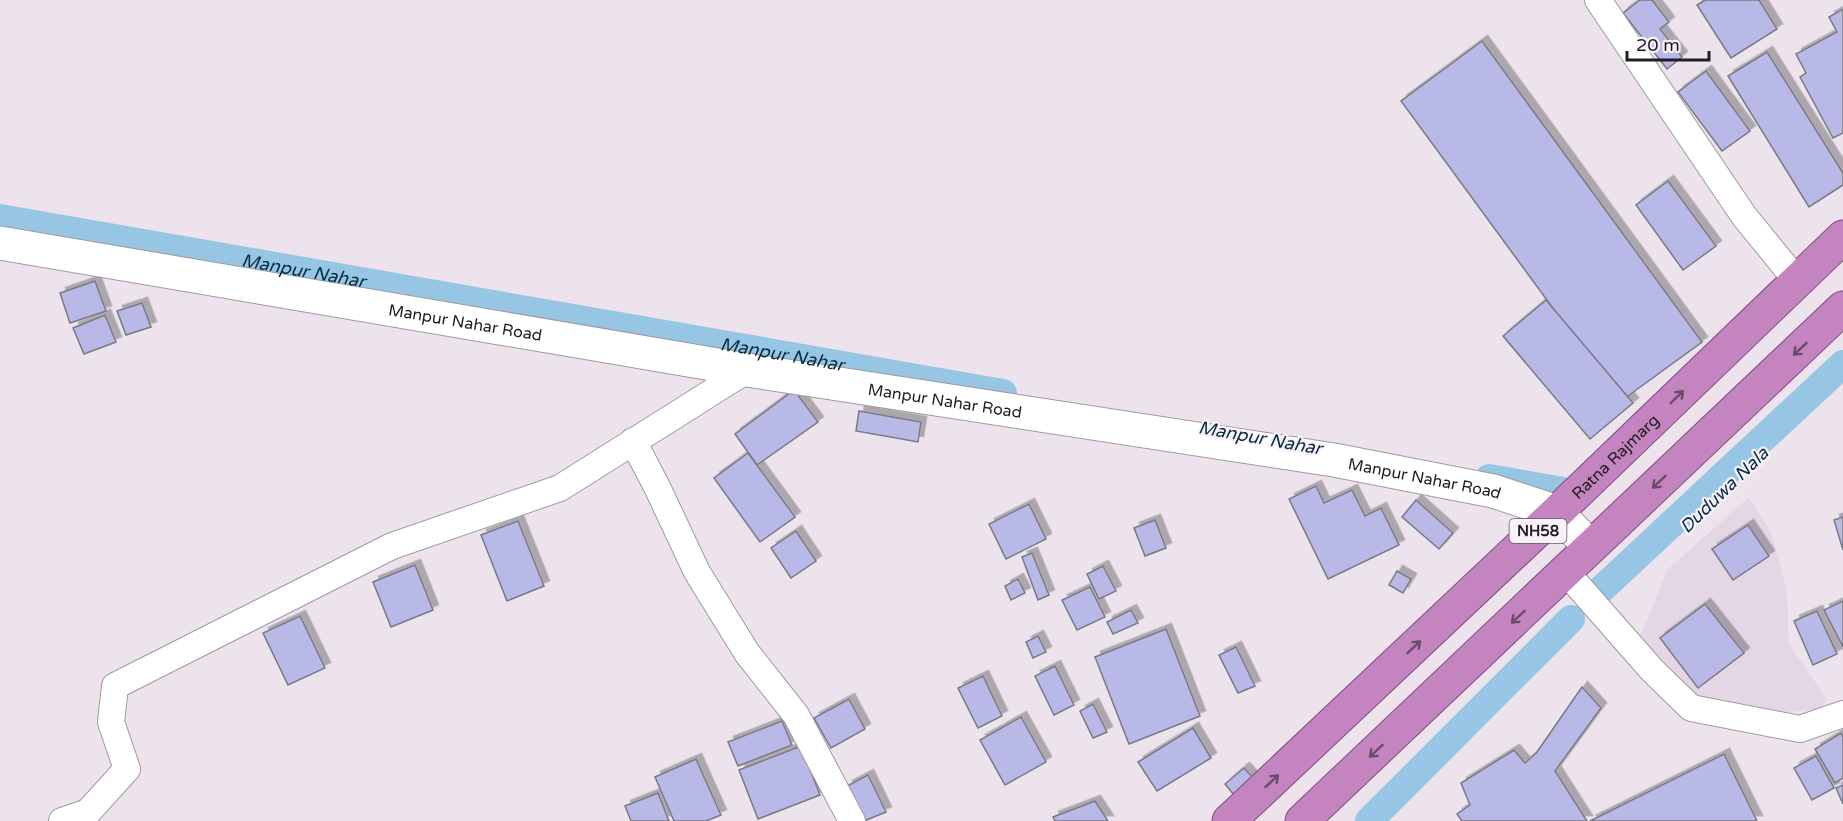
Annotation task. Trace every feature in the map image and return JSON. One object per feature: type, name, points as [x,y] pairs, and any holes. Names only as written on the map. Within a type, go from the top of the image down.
[{"type":"highway","name":"Ratna Rajmarg","points":[[1229,821],[1557,512],[1843,237]]},
{"type":"highway","name":"NH58","points":[[1302,821],[1843,308]]},
{"type":"street","points":[[1598,0],[1744,216],[1797,281]]},
{"type":"street","name":"Manpur Nahar Road","points":[[0,243],[747,370],[1334,460],[1493,491],[1557,512],[1590,547]]},
{"type":"street","points":[[62,821],[91,816],[127,769],[111,722],[115,686],[392,546],[560,488],[747,370]]},
{"type":"street","points":[[633,441],[697,572],[747,653],[796,715],[852,821]]},
{"type":"street","points":[[1566,573],[1652,670],[1691,708],[1800,729],[1843,714]]},
{"type":"shaded area","points":[[1749,497],[1772,534],[1787,592],[1789,644],[1827,699],[1821,709],[1753,714],[1686,694],[1640,636],[1668,569]]},
{"type":"building","points":[[1640,0],[1652,0],[1669,22],[1660,29],[1682,57],[1667,69],[1623,13]]},
{"type":"building","points":[[1705,0],[1759,0],[1777,29],[1731,58],[1697,5]]},
{"type":"building","points":[[1843,9],[1843,133],[1833,138],[1800,77],[1806,73],[1796,54],[1837,32],[1829,17]]},
{"type":"building","points":[[1482,41],[1702,342],[1621,401],[1401,101]]},
{"type":"building","points":[[1767,52],[1843,173],[1843,185],[1809,207],[1728,76]]},
{"type":"building","points":[[1706,71],[1750,131],[1722,151],[1678,92]]},
{"type":"building","points":[[1668,181],[1716,246],[1683,270],[1636,205]]},
{"type":"building","points":[[95,281],[106,311],[70,323],[60,293]]},
{"type":"building","points":[[1546,300],[1633,403],[1590,439],[1503,336]]},
{"type":"building","points":[[142,303],[151,327],[126,335],[117,311]]},
{"type":"building","points":[[105,315],[116,342],[84,354],[73,328]]},
{"type":"building","points":[[794,390],[818,422],[757,465],[735,434]]},
{"type":"building","points":[[859,411],[921,422],[918,442],[856,431]]},
{"type":"building","points":[[748,453],[795,517],[760,542],[714,478]]},
{"type":"building","points":[[1316,486],[1324,503],[1352,490],[1365,516],[1381,508],[1399,545],[1328,579],[1289,499]]},
{"type":"building","points":[[1416,500],[1453,533],[1439,549],[1402,517]]},
{"type":"building","points":[[1029,504],[1046,539],[1006,559],[989,524]]},
{"type":"building","points":[[1843,517],[1843,550],[1834,520]]},
{"type":"building","points":[[1155,520],[1166,548],[1145,556],[1134,528]]},
{"type":"building","points":[[518,521],[544,586],[507,601],[481,535]]},
{"type":"building","points":[[1748,525],[1769,556],[1733,580],[1712,549]]},
{"type":"building","points":[[796,531],[816,561],[791,578],[771,548]]},
{"type":"building","points":[[1032,553],[1049,595],[1038,600],[1022,557]]},
{"type":"building","points":[[415,565],[433,610],[391,627],[373,582]]},
{"type":"building","points":[[1103,566],[1116,591],[1099,599],[1087,574]]},
{"type":"building","points":[[1397,571],[1411,579],[1403,593],[1389,585]]},
{"type":"building","points":[[1018,579],[1025,593],[1011,600],[1005,586]]},
{"type":"building","points":[[1090,587],[1105,617],[1077,630],[1062,600]]},
{"type":"building","points":[[1843,601],[1843,647],[1824,610]]},
{"type":"building","points":[[1705,604],[1744,653],[1698,688],[1660,638]]},
{"type":"building","points":[[1131,610],[1138,623],[1113,634],[1107,622]]},
{"type":"building","points":[[1817,611],[1837,654],[1813,665],[1794,621]]},
{"type":"building","points":[[300,616],[325,668],[288,685],[263,633]]},
{"type":"building","points":[[1166,629],[1200,716],[1129,744],[1095,657]]},
{"type":"building","points":[[1038,636],[1046,652],[1033,658],[1026,642]]},
{"type":"building","points":[[1236,647],[1255,686],[1238,693],[1219,655]]},
{"type":"building","points":[[1055,666],[1074,705],[1054,715],[1035,676]]},
{"type":"building","points":[[983,676],[1002,716],[978,728],[958,688]]},
{"type":"building","points":[[1582,687],[1601,708],[1555,771],[1587,821],[1462,821],[1457,814],[1470,805],[1461,783],[1514,750],[1525,763],[1537,752]]},
{"type":"building","points":[[849,699],[865,729],[831,748],[814,718]]},
{"type":"building","points":[[1093,704],[1107,732],[1093,738],[1080,711]]},
{"type":"building","points":[[1021,717],[1046,762],[1005,785],[980,740]]},
{"type":"building","points":[[782,721],[792,745],[738,766],[728,742]]},
{"type":"building","points":[[1193,728],[1211,758],[1157,791],[1138,762]]},
{"type":"building","points":[[1841,733],[1843,737],[1843,778],[1835,783],[1815,749]]},
{"type":"building","points":[[801,746],[820,795],[758,819],[739,770]]},
{"type":"building","points":[[1724,754],[1757,821],[1590,821]]},
{"type":"building","points":[[1816,756],[1834,788],[1812,800],[1794,768]]},
{"type":"building","points":[[696,759],[721,815],[706,821],[674,821],[655,777]]},
{"type":"building","points":[[1244,768],[1254,779],[1234,795],[1225,784]]},
{"type":"building","points":[[868,775],[886,812],[864,821],[847,786]]},
{"type":"building","points":[[1843,785],[1843,804],[1836,788]]},
{"type":"building","points":[[658,793],[669,821],[631,821],[625,806]]},
{"type":"building","points":[[1095,801],[1108,821],[1055,821],[1053,817]]},
{"type":"waterway","name":"Manpur Nahar","points":[[0,218],[1003,393]]},
{"type":"waterway","name":"Duduwa Nala","points":[[1592,598],[1843,364]]},
{"type":"waterway","name":"Manpur Nahar","points":[[1489,478],[1563,491]]},
{"type":"waterway","points":[[1369,821],[1571,619]]}]
